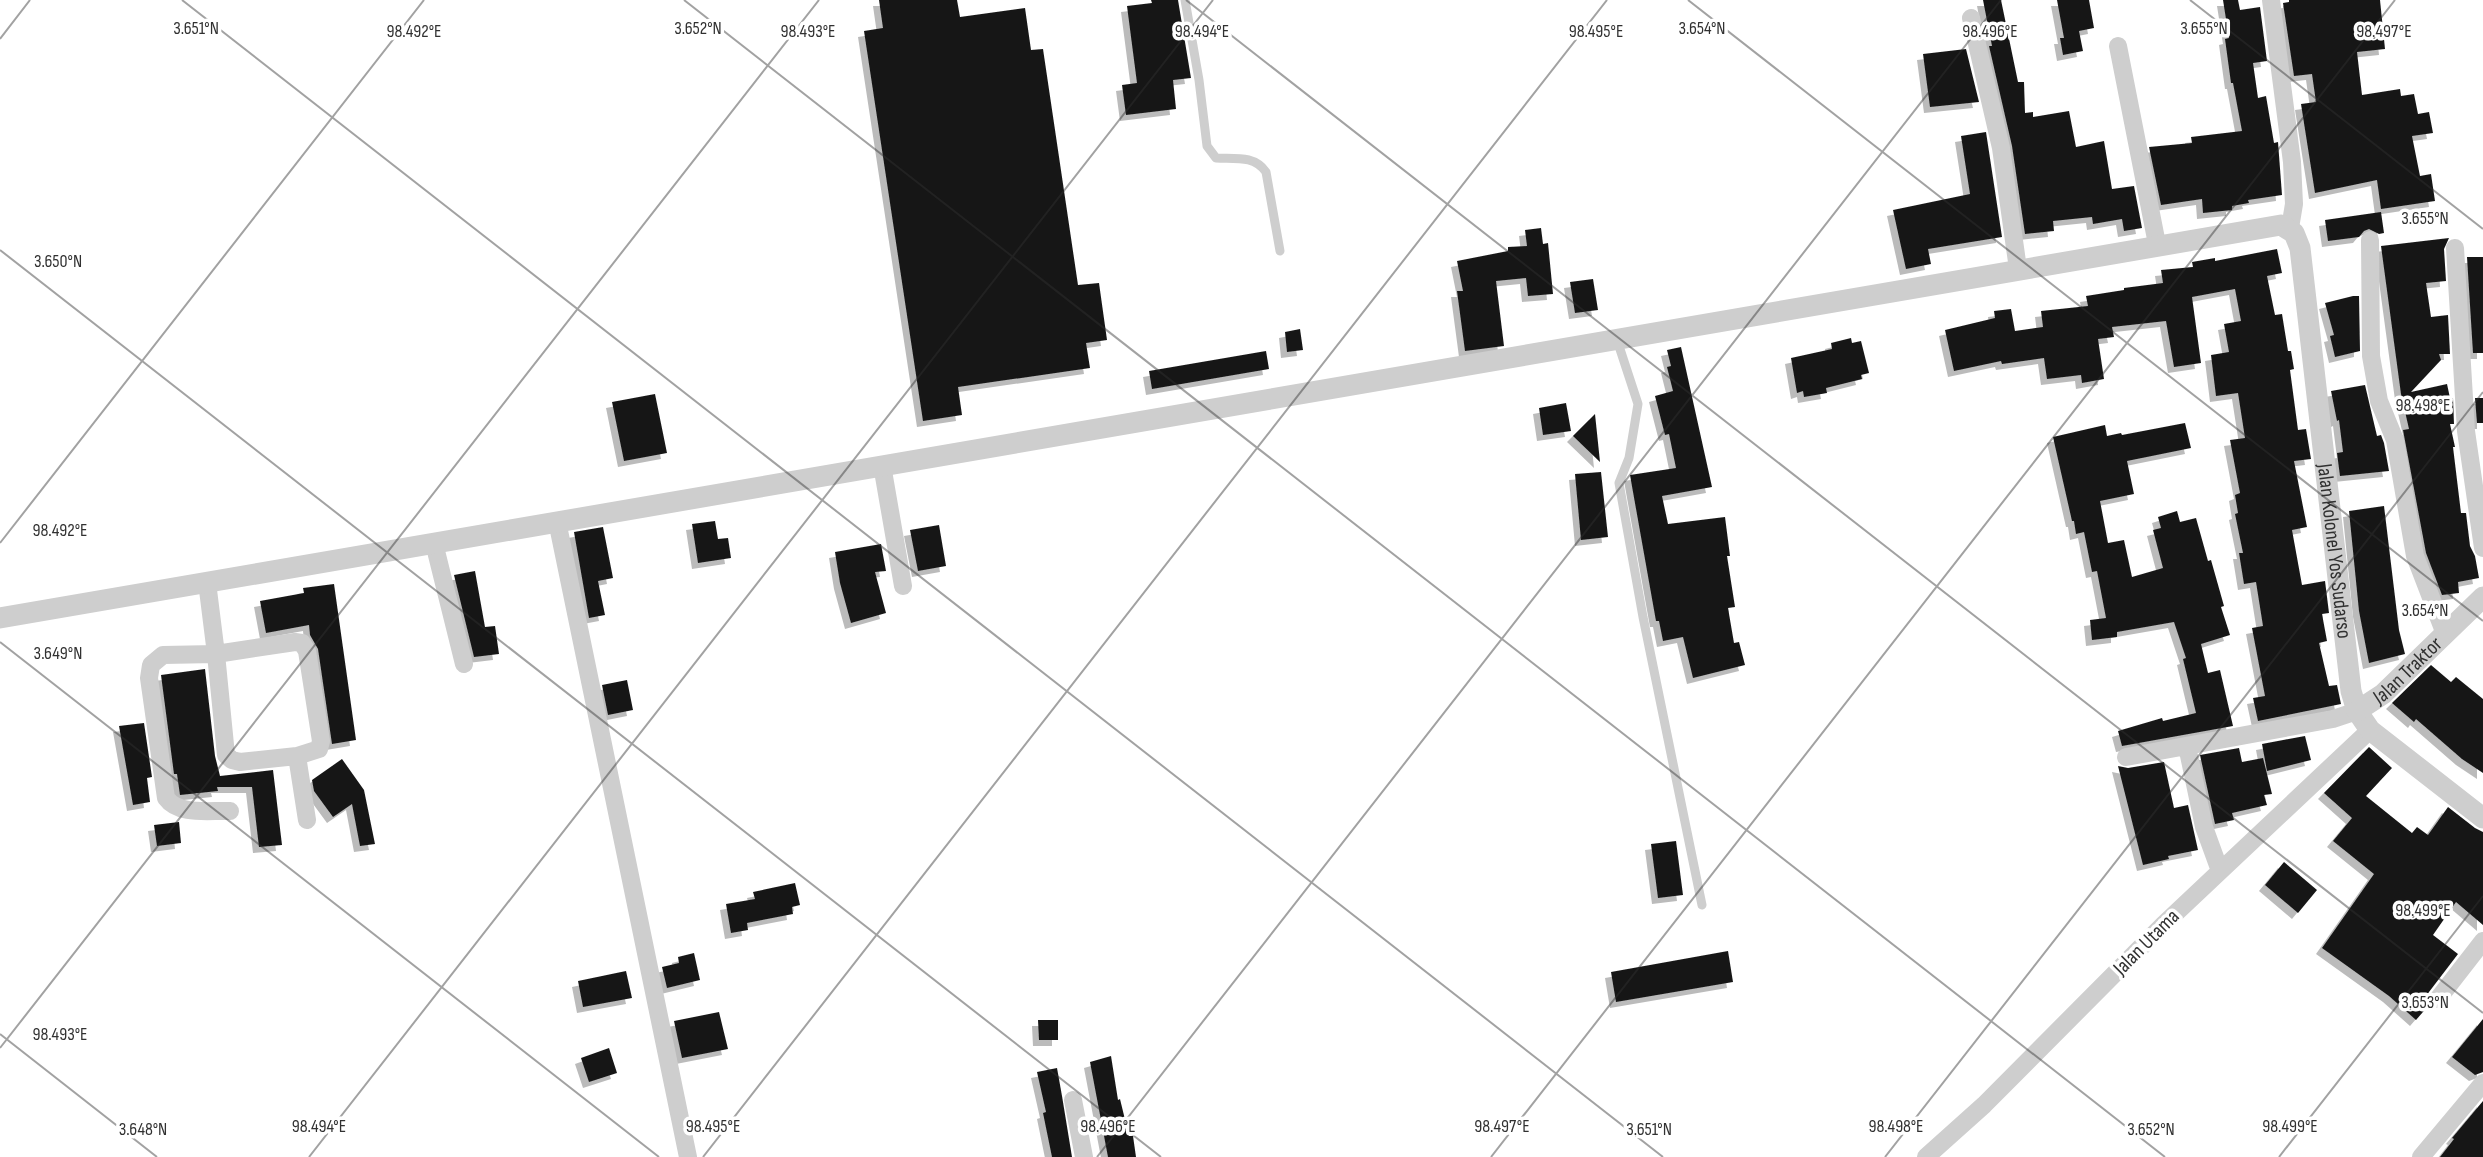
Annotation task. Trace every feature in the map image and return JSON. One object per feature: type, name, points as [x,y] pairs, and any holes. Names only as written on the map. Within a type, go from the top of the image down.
[{"type":"street","points":[[0,618],[2274,224],[2290,228],[2294,204],[2292,162],[2271,0]]},
{"type":"street","points":[[1971,18],[2001,148],[2018,269]]},
{"type":"street","points":[[2118,46],[2157,244]]},
{"type":"street","name":"Jalan Kolonel Yos Sudarso","points":[[2290,228],[2300,247],[2348,679],[2357,710],[2370,730],[2483,818]]},
{"type":"street","points":[[2370,240],[2371,356],[2379,401],[2395,439],[2415,556],[2445,634]]},
{"type":"street","points":[[2455,248],[2466,431],[2483,548]]},
{"type":"street","points":[[882,465],[903,586]]},
{"type":"street","points":[[556,522],[688,1157]]},
{"type":"street","points":[[434,543],[464,664]]},
{"type":"street","points":[[207,582],[216,653],[226,755],[240,762],[297,756],[319,749],[321,741],[307,651],[302,643],[216,653],[163,655],[151,665],[149,678],[166,798],[172,806],[182,809],[230,811]]},
{"type":"street","name":"Jalan Traktor","points":[[2357,710],[2384,694],[2483,597]]},
{"type":"street","points":[[2126,757],[2333,719],[2357,710]]},
{"type":"street","name":"Jalan Utama","points":[[1926,1157],[1984,1105],[2220,870],[2370,730]]},
{"type":"street","points":[[2187,746],[2204,827],[2220,870]]},
{"type":"street","points":[[297,756],[307,820]]},
{"type":"street","points":[[2438,999],[2483,941]]},
{"type":"street","points":[[2421,1157],[2483,1083]]},
{"type":"street","points":[[1073,1100],[1084,1157]]},
{"type":"lane","points":[[1185,0],[1207,146],[1216,158],[1254,159],[1266,172],[1280,251]]},
{"type":"lane","points":[[1617,338],[1637,404],[1629,458],[1619,483],[1643,617],[1702,905]]},
{"type":"building","points":[[879,0],[957,0],[960,17],[1025,8],[1031,50],[1043,49],[1078,285],[1099,283],[1107,340],[1086,343],[1090,368],[958,387],[962,415],[923,421],[864,31],[883,28]]},
{"type":"building","points":[[1151,0],[1178,0],[1191,78],[1173,80],[1176,109],[1126,115],[1122,85],[1137,83],[1127,6],[1152,3]]},
{"type":"building","points":[[1983,0],[2001,0],[2018,82],[2024,82],[2025,113],[2033,112],[2033,117],[2069,111],[2076,147],[2104,141],[2112,189],[2134,186],[2142,228],[2124,231],[2122,219],[2093,224],[2092,217],[2053,221],[2054,231],[2025,234],[2012,146],[1989,46],[1992,46]]},
{"type":"building","points":[[2057,0],[2089,0],[2094,28],[2079,31],[2083,51],[2063,55],[2060,38],[2064,38]]},
{"type":"building","points":[[2223,0],[2238,0],[2240,10],[2260,7],[2267,61],[2253,63],[2258,98],[2266,96],[2274,143],[2278,142],[2282,195],[2248,200],[2249,203],[2232,206],[2232,210],[2203,213],[2202,199],[2161,205],[2149,147],[2192,143],[2191,137],[2242,131],[2231,83],[2225,39],[2229,38]]},
{"type":"building","points":[[2289,0],[2380,0],[2385,49],[2357,52],[2362,95],[2400,89],[2401,96],[2414,94],[2418,114],[2429,112],[2433,133],[2412,136],[2420,176],[2431,174],[2435,201],[2381,209],[2377,180],[2315,193],[2301,104],[2316,102],[2312,74],[2294,76],[2283,3]]},
{"type":"building","points":[[1966,49],[1979,102],[1930,107],[1923,54]]},
{"type":"building","points":[[1986,132],[2002,237],[1928,249],[1931,264],[1906,269],[1893,210],[1970,194],[1961,136]]},
{"type":"building","points":[[2381,212],[2384,233],[2379,234],[2369,229],[2359,237],[2328,241],[2325,220]]},
{"type":"building","points":[[1541,228],[1543,244],[1548,243],[1553,294],[1528,296],[1526,278],[1496,281],[1504,346],[1465,351],[1457,291],[1463,291],[1457,261],[1508,251],[1508,247],[1527,246],[1525,230]]},
{"type":"building","points":[[2449,238],[2444,249],[2446,281],[2426,283],[2431,317],[2448,315],[2450,354],[2439,354],[2441,360],[2411,392],[2447,384],[2450,398],[2453,398],[2454,424],[2450,424],[2455,447],[2461,513],[2466,513],[2470,546],[2475,556],[2479,578],[2458,582],[2459,593],[2442,595],[2426,553],[2403,430],[2409,429],[2401,394],[2381,246]]},
{"type":"building","points":[[2277,249],[2282,273],[2267,276],[2275,315],[2282,314],[2288,351],[2291,351],[2294,369],[2290,370],[2298,430],[2306,429],[2311,459],[2294,461],[2307,527],[2292,530],[2302,585],[2325,581],[2329,613],[2322,614],[2327,641],[2319,643],[2329,686],[2337,685],[2341,704],[2258,721],[2253,698],[2265,696],[2252,628],[2263,626],[2256,582],[2244,584],[2239,553],[2243,553],[2235,514],[2238,513],[2235,495],[2240,493],[2230,440],[2245,438],[2238,393],[2216,396],[2211,355],[2229,352],[2224,324],[2241,321],[2235,289],[2192,297],[2201,363],[2174,367],[2166,321],[2112,327],[2114,337],[2098,339],[2104,379],[2082,383],[2081,375],[2047,379],[2044,358],[2002,364],[2001,361],[1954,371],[1945,330],[1995,318],[1994,311],[2011,309],[2015,331],[2043,327],[2041,311],[2088,306],[2086,296],[2163,283],[2161,270],[2193,267],[2192,262],[2215,258],[2215,261]]},
{"type":"building","points":[[2467,257],[2483,257],[2483,353],[2473,353]]},
{"type":"building","points":[[1593,279],[1598,310],[1575,313],[1570,282]]},
{"type":"building","points":[[2359,296],[2360,351],[2335,357],[2330,336],[2334,335],[2325,303]]},
{"type":"building","points":[[1300,329],[1303,350],[1287,352],[1285,332]]},
{"type":"building","points":[[1851,338],[1852,343],[1861,341],[1869,373],[1861,375],[1862,379],[1826,388],[1827,393],[1804,397],[1803,391],[1797,393],[1791,358],[1832,349],[1831,343]]},
{"type":"building","points":[[1681,347],[1712,487],[1662,496],[1668,524],[1725,517],[1730,556],[1727,556],[1735,607],[1728,608],[1734,643],[1739,642],[1745,665],[1693,678],[1683,637],[1663,641],[1659,621],[1656,621],[1630,475],[1676,468],[1669,434],[1665,435],[1655,396],[1673,391],[1667,367],[1671,366],[1667,350]]},
{"type":"building","points":[[1266,351],[1269,369],[1152,389],[1149,371]]},
{"type":"building","points":[[2365,385],[2377,436],[2381,435],[2384,443],[2389,471],[2340,476],[2337,453],[2343,452],[2339,420],[2337,421],[2331,391]]},
{"type":"building","points":[[655,394],[667,453],[624,461],[612,402]]},
{"type":"building","points":[[2475,398],[2483,398],[2483,423],[2477,423]]},
{"type":"building","points":[[1566,403],[1571,431],[1543,435],[1539,408]]},
{"type":"building","points":[[1595,414],[1600,462],[1573,436]]},
{"type":"building","points":[[2185,423],[2191,448],[2127,461],[2134,494],[2100,501],[2108,543],[2124,540],[2132,577],[2163,568],[2153,530],[2161,528],[2158,517],[2177,511],[2180,522],[2196,518],[2208,561],[2211,560],[2230,635],[2201,644],[2208,673],[2220,670],[2233,726],[2122,746],[2118,731],[2162,718],[2163,721],[2196,713],[2183,659],[2186,658],[2174,622],[2117,632],[2117,637],[2092,640],[2090,620],[2106,618],[2097,571],[2092,572],[2084,532],[2076,534],[2053,437],[2105,425],[2107,436]]},
{"type":"building","points":[[1601,472],[1608,537],[1581,540],[1575,474]]},
{"type":"building","points":[[2384,506],[2399,630],[2405,654],[2369,663],[2359,611],[2349,511]]},
{"type":"building","points":[[715,521],[718,539],[728,538],[731,558],[698,563],[692,524]]},
{"type":"building","points":[[939,525],[946,566],[918,571],[910,530]]},
{"type":"building","points":[[603,527],[613,578],[598,581],[605,615],[589,618],[574,532]]},
{"type":"building","points":[[881,544],[886,571],[875,572],[886,613],[851,623],[835,552]]},
{"type":"building","points":[[475,571],[485,627],[495,626],[499,654],[474,657],[454,575]]},
{"type":"building","points":[[334,584],[356,740],[332,744],[318,649],[310,635],[309,625],[266,633],[260,601],[304,593],[303,588]]},
{"type":"building","points":[[2431,665],[2451,682],[2456,677],[2483,699],[2483,773],[2392,703]]},
{"type":"building","points":[[205,669],[215,756],[220,776],[273,770],[282,845],[259,847],[252,787],[217,787],[218,791],[180,795],[177,774],[174,774],[161,675]]},
{"type":"building","points":[[627,680],[633,710],[608,715],[602,685]]},
{"type":"building","points":[[144,723],[152,777],[147,778],[150,802],[133,805],[119,726]]},
{"type":"building","points":[[2305,736],[2311,760],[2267,771],[2262,744]]},
{"type":"building","points":[[2369,747],[2392,768],[2366,796],[2412,833],[2417,827],[2428,835],[2448,807],[2483,832],[2483,925],[2456,902],[2433,935],[2458,954],[2429,992],[2429,1005],[2416,1020],[2389,996],[2322,948],[2374,874],[2333,841],[2352,818],[2324,793]]},
{"type":"building","points":[[2239,748],[2242,762],[2263,758],[2272,794],[2264,795],[2267,805],[2232,813],[2234,820],[2215,824],[2200,755]]},
{"type":"building","points":[[342,759],[364,790],[375,844],[360,846],[352,804],[333,817],[314,791],[312,780]]},
{"type":"building","points":[[2164,762],[2174,808],[2188,805],[2198,850],[2168,856],[2169,859],[2143,865],[2118,766],[2128,768]]},
{"type":"building","points":[[179,822],[181,843],[157,846],[154,825]]},
{"type":"building","points":[[1676,841],[1683,895],[1658,898],[1651,844]]},
{"type":"building","points":[[2284,862],[2317,890],[2298,913],[2265,885]]},
{"type":"building","points":[[795,883],[800,905],[792,907],[793,914],[747,923],[748,930],[731,933],[726,904],[755,899],[753,892]]},
{"type":"building","points":[[1728,951],[1733,982],[1616,1002],[1611,972]]},
{"type":"building","points":[[694,953],[700,980],[667,988],[662,967],[679,963],[678,957]]},
{"type":"building","points":[[626,971],[632,998],[583,1007],[578,981]]},
{"type":"building","points":[[719,1012],[728,1049],[682,1058],[674,1021]]},
{"type":"building","points":[[2483,1019],[2483,1072],[2475,1075],[2452,1057]]},
{"type":"building","points":[[1038,1020],[1058,1020],[1058,1040],[1039,1040]]},
{"type":"building","points":[[609,1048],[617,1073],[589,1082],[581,1058]]},
{"type":"building","points":[[1111,1056],[1118,1100],[1120,1099],[1129,1136],[1133,1136],[1136,1157],[1108,1157],[1090,1062]]},
{"type":"building","points":[[1057,1068],[1072,1157],[1052,1157],[1043,1113],[1046,1112],[1037,1072]]},
{"type":"building","points":[[2483,1101],[2483,1157],[2440,1157],[2454,1139],[2452,1138]]}]
